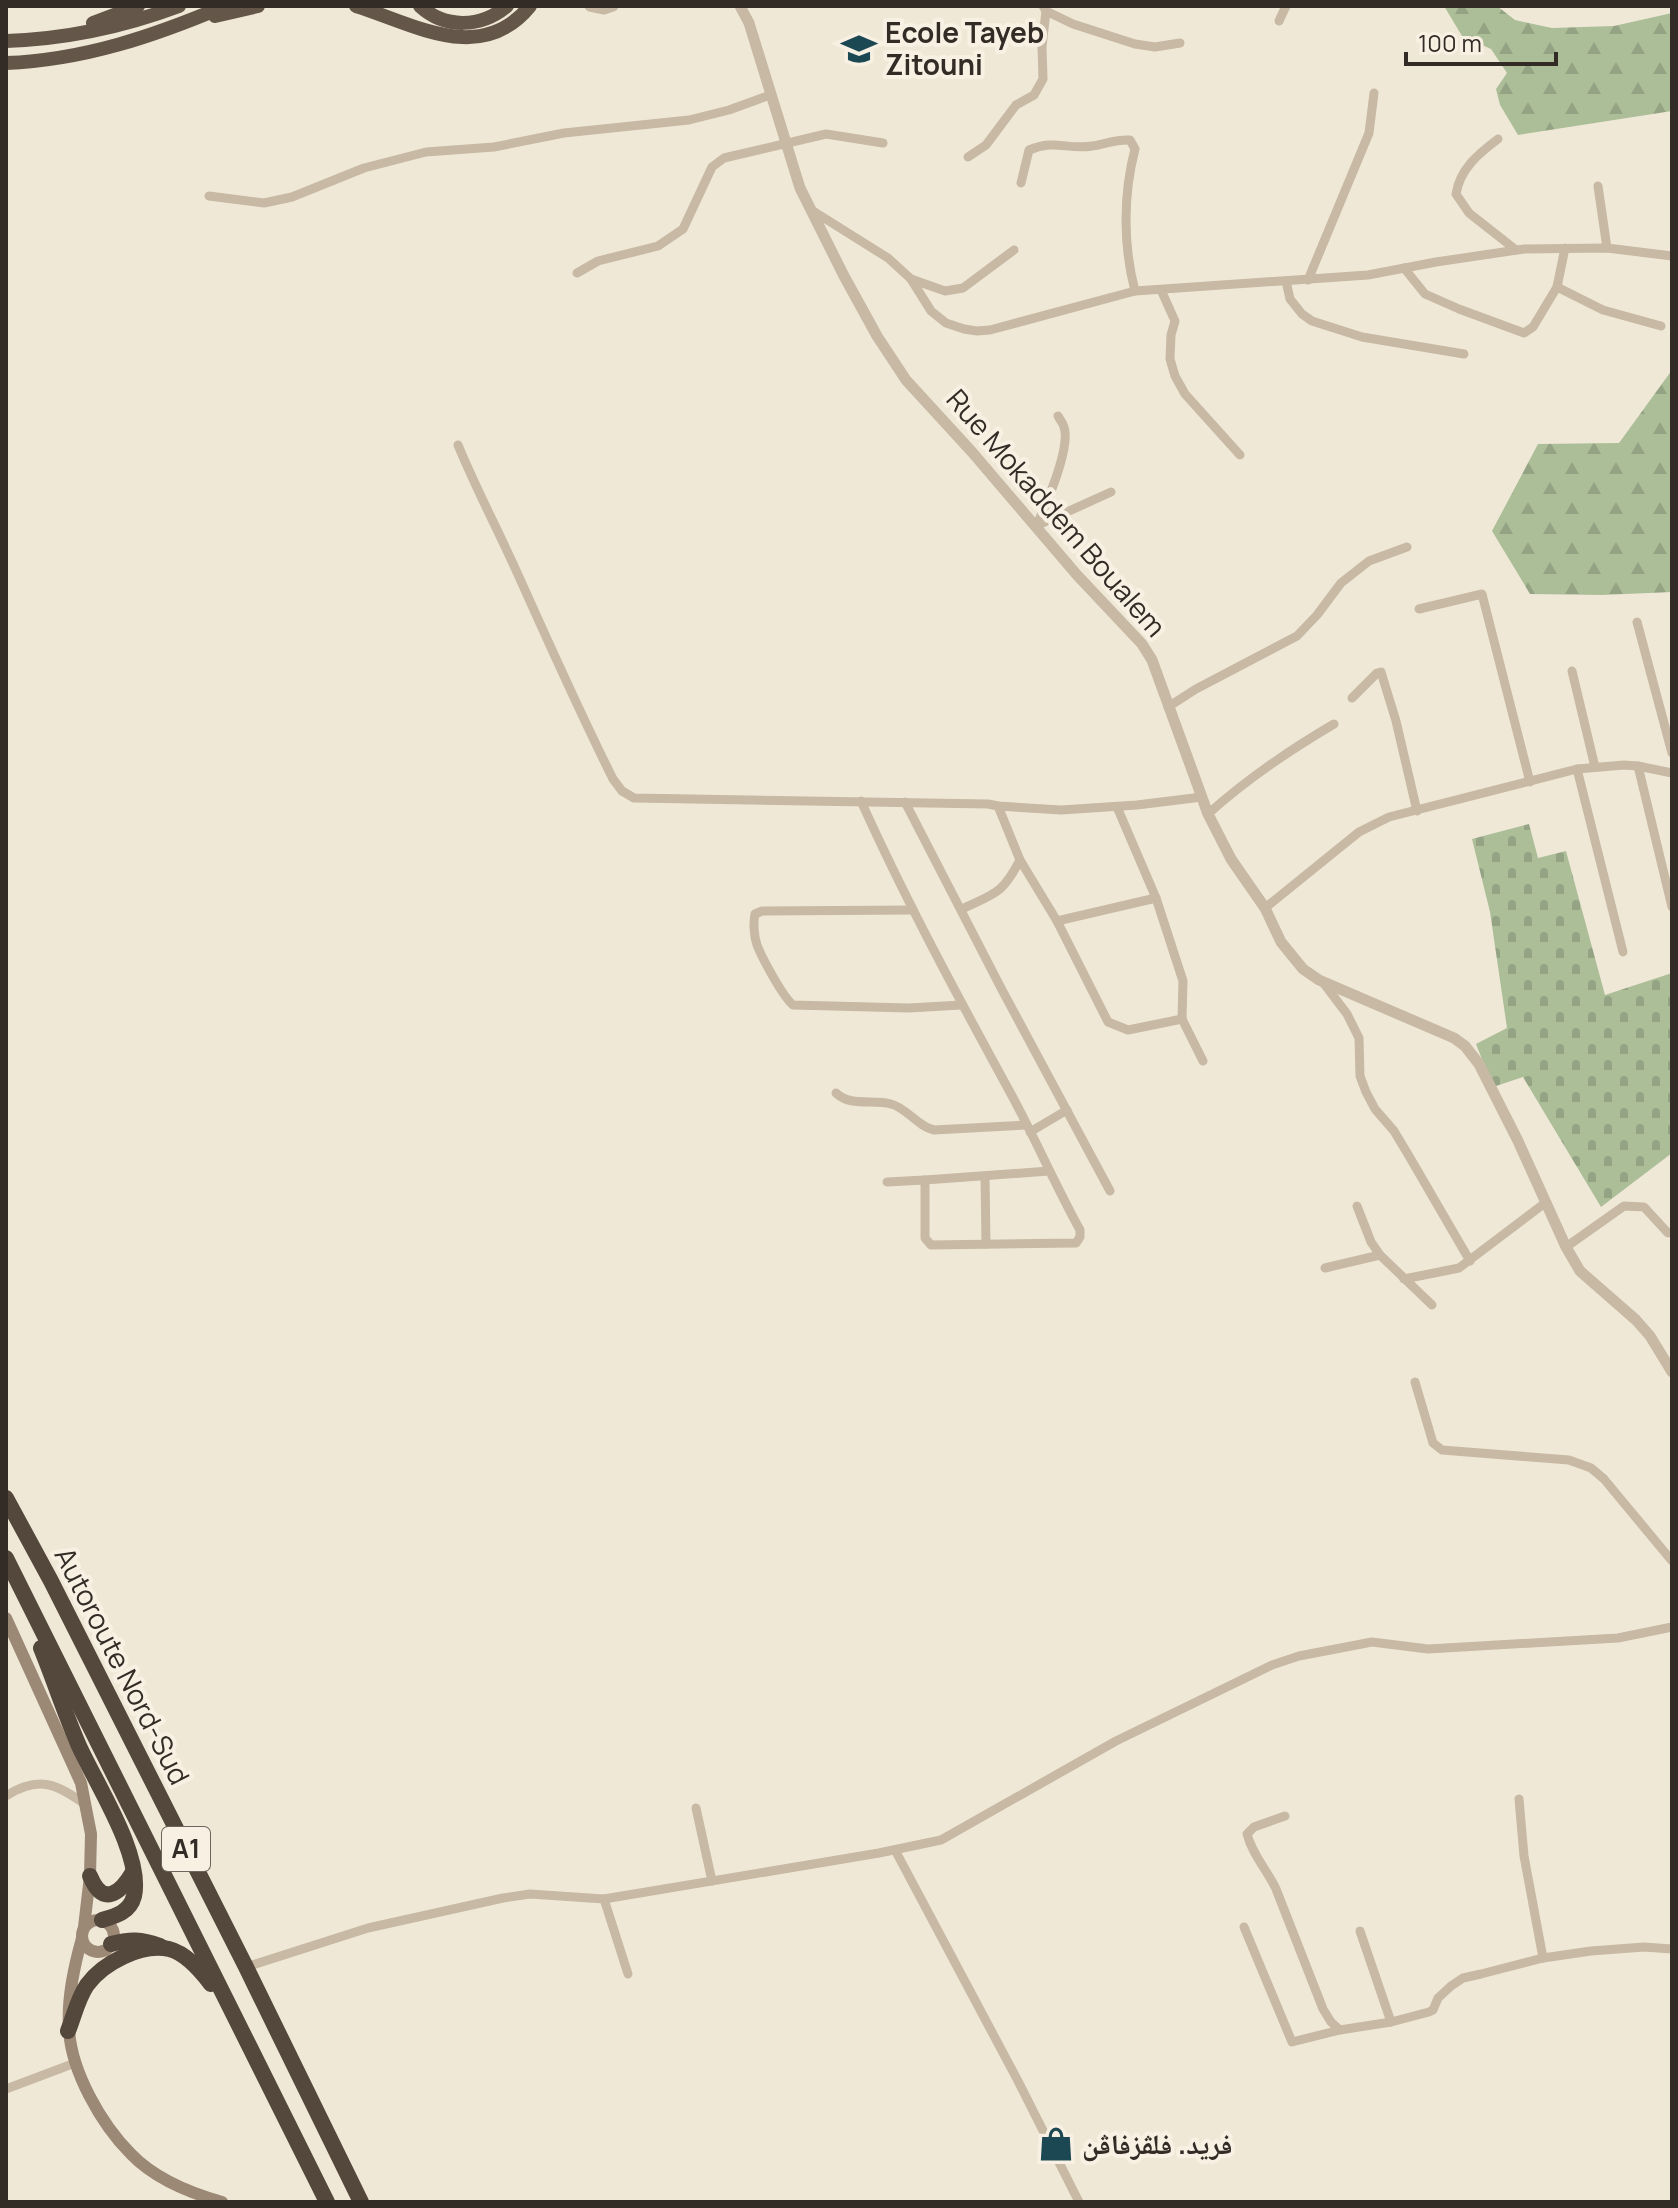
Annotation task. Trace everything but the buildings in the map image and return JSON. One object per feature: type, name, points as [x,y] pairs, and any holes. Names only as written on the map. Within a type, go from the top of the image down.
[{"type":"highway","points":[[45,38],[138,6]]},
{"type":"highway","points":[[6,41],[79,35],[179,6]]},
{"type":"highway","points":[[6,63],[86,53],[153,36],[225,6]]},
{"type":"highway","points":[[187,22],[258,6]]},
{"type":"highway","points":[[356,6],[446,37],[475,38],[501,30],[530,6]]},
{"type":"highway","points":[[420,6],[430,15],[454,23],[479,22],[507,6]]},
{"type":"highway","name":"Autoroute Nord-Sud","points":[[6,1498],[246,1967],[361,2202]]},
{"type":"highway","name":"Autoroute Nord-Sud","points":[[6,1558],[327,2202]]},
{"type":"highway","points":[[16,1575],[30,1621],[79,1745],[120,1830],[134,1871],[133,1899],[124,1912],[102,1920]]},
{"type":"highway","points":[[90,1876],[95,1888],[102,1893],[114,1894],[124,1889],[134,1871]]},
{"type":"highway","points":[[107,1948],[129,1939],[169,1949],[192,1962],[229,2007]]},
{"type":"highway","points":[[68,2031],[86,1987],[98,1972],[126,1955],[151,1949],[169,1949]]},
{"type":"main road","points":[[6,1618],[72,1758],[87,1806],[91,1834],[90,1876],[83,1933],[73,1969],[68,2031],[75,2063],[86,2090],[102,2116],[132,2155],[180,2187],[222,2202]]},
{"type":"main road","points":[[73,1969],[107,1948],[113,1940],[110,1925],[91,1911],[87,1901]]},
{"type":"main road","points":[[102,1920],[92,1921],[83,1933],[84,1943],[92,1950],[107,1948]]},
{"type":"street","points":[[590,6],[604,9],[613,6]]},
{"type":"street","name":"Rue Mokaddem Boualem","points":[[740,6],[749,23],[800,188],[870,324],[906,380],[1142,644],[1152,660],[1208,814],[1231,859],[1265,908],[1281,942],[1303,969],[1322,981],[1465,1046],[1479,1064],[1496,1097],[1580,1271],[1636,1320],[1650,1336],[1672,1372]]},
{"type":"street","points":[[1279,21],[1286,6]]},
{"type":"street","points":[[968,157],[986,145],[1016,105],[1034,95],[1043,79],[1045,8],[1073,24],[1135,44],[1155,47],[1180,43]]},
{"type":"street","points":[[1308,280],[1369,133],[1374,93]]},
{"type":"street","points":[[209,196],[264,203],[292,197],[364,168],[426,152],[494,147],[564,133],[689,120],[770,95]]},
{"type":"street","points":[[577,273],[598,261],[658,246],[683,229],[712,167],[724,158],[826,134],[883,143]]},
{"type":"street","points":[[1021,183],[1029,150],[1057,143],[1077,147],[1096,146],[1118,139],[1130,140],[1135,149],[1129,174],[1127,262],[1135,291]]},
{"type":"street","points":[[1498,139],[1476,155],[1458,181],[1456,194],[1469,213],[1516,250]]},
{"type":"street","points":[[1598,186],[1607,248]]},
{"type":"street","points":[[813,211],[888,258],[911,279],[931,311],[946,323],[977,331],[1003,327],[1135,291],[1368,275],[1516,250],[1607,248],[1672,256]]},
{"type":"street","points":[[1404,268],[1425,294],[1524,333],[1533,327],[1557,287],[1565,248]]},
{"type":"street","points":[[911,279],[945,291],[963,288],[1014,250]]},
{"type":"street","points":[[1286,281],[1290,299],[1312,321],[1362,337],[1464,354]]},
{"type":"street","points":[[1557,287],[1603,310],[1661,326]]},
{"type":"street","points":[[1161,290],[1175,321],[1170,359],[1175,376],[1185,394],[1240,455]]},
{"type":"street","points":[[1036,526],[1051,492],[1063,451],[1065,430],[1058,416]]},
{"type":"street","points":[[458,445],[613,779],[622,791],[634,798],[988,804],[1061,810],[1202,797]]},
{"type":"street","points":[[1036,526],[1111,492]]},
{"type":"street","points":[[1168,707],[1297,636],[1341,583],[1369,561],[1407,547]]},
{"type":"street","points":[[1419,609],[1482,594],[1530,782]]},
{"type":"street","points":[[1637,622],[1672,753]]},
{"type":"street","points":[[1572,671],[1595,767]]},
{"type":"street","points":[[1352,698],[1381,672],[1417,811]]},
{"type":"street","points":[[1208,814],[1280,756],[1334,724]]},
{"type":"street","points":[[1638,766],[1672,907]]},
{"type":"street","points":[[1265,908],[1359,832],[1389,817],[1577,769],[1638,766],[1672,773]]},
{"type":"street","points":[[1577,769],[1623,952]]},
{"type":"street","points":[[861,801],[961,1005],[1080,1230],[1080,1237],[1076,1243],[931,1245],[925,1238],[925,1180]]},
{"type":"street","points":[[905,802],[1110,1191]]},
{"type":"street","points":[[998,806],[1020,860],[1057,921],[1108,1022],[1128,1030],[1182,1019]]},
{"type":"street","points":[[1117,807],[1156,898],[1183,981],[1182,1019],[1203,1061]]},
{"type":"street","points":[[962,909],[998,892],[1020,860]]},
{"type":"street","points":[[1057,921],[1156,898]]},
{"type":"street","points":[[913,910],[762,911],[755,914],[753,920],[757,945],[793,1005],[909,1008],[961,1005]]},
{"type":"street","points":[[1322,981],[1347,1014],[1359,1038],[1360,1076],[1366,1092],[1375,1109],[1394,1131],[1470,1261]]},
{"type":"street","points":[[836,1093],[851,1102],[874,1101],[895,1105],[926,1128],[934,1130],[1028,1129],[1067,1110]]},
{"type":"street","points":[[887,1182],[1049,1171]]},
{"type":"street","points":[[985,1176],[986,1244]]},
{"type":"street","points":[[1404,1279],[1459,1268],[1545,1203]]},
{"type":"street","points":[[1357,1206],[1371,1242],[1380,1255],[1432,1305]]},
{"type":"street","points":[[1566,1247],[1624,1206],[1644,1207],[1668,1233]]},
{"type":"street","points":[[1325,1268],[1380,1255]]},
{"type":"street","points":[[1415,1382],[1433,1443],[1442,1450],[1569,1460],[1591,1468],[1604,1479],[1672,1561]]},
{"type":"street","points":[[246,1967],[368,1928],[503,1898],[530,1894],[604,1899],[941,1840],[1116,1741],[1272,1665],[1299,1656],[1372,1642],[1428,1649],[1618,1638],[1672,1627]]},
{"type":"street","points":[[6,1796],[31,1785],[47,1783],[65,1790],[87,1806]]},
{"type":"street","points":[[1519,1799],[1524,1856],[1543,1958]]},
{"type":"street","points":[[696,1808],[712,1881]]},
{"type":"street","points":[[1285,1816],[1254,1827],[1247,1834],[1249,1842],[1276,1889],[1323,2009],[1340,2030]]},
{"type":"street","points":[[895,1850],[1079,2202]]},
{"type":"street","points":[[604,1899],[628,1974]]},
{"type":"street","points":[[1244,1927],[1292,2042],[1429,2012],[1438,1998],[1463,1978],[1543,1958],[1644,1947],[1672,1949]]},
{"type":"street","points":[[1360,1931],[1391,2022]]},
{"type":"street","points":[[6,2089],[75,2063]]},
{"type":"green space","points":[[1444,6],[1497,6],[1515,20],[1552,28],[1614,26],[1672,13],[1672,111],[1518,135],[1500,105],[1496,89],[1507,73],[1491,49],[1462,36]]},
{"type":"green space","points":[[1672,370],[1672,592],[1530,594],[1492,531],[1538,444],[1619,443]]},
{"type":"green space","points":[[1529,824],[1538,858],[1566,851],[1605,995],[1672,973],[1672,1153],[1601,1207],[1523,1077],[1493,1087],[1476,1044],[1507,1028],[1490,912],[1472,839]]},
{"type":"place","name":"Ecole Tayeb Zitouni","points":[[859,49]]},
{"type":"place","name":"فريد. فلڤزفاڤن","points":[[1056,2144]]}]
